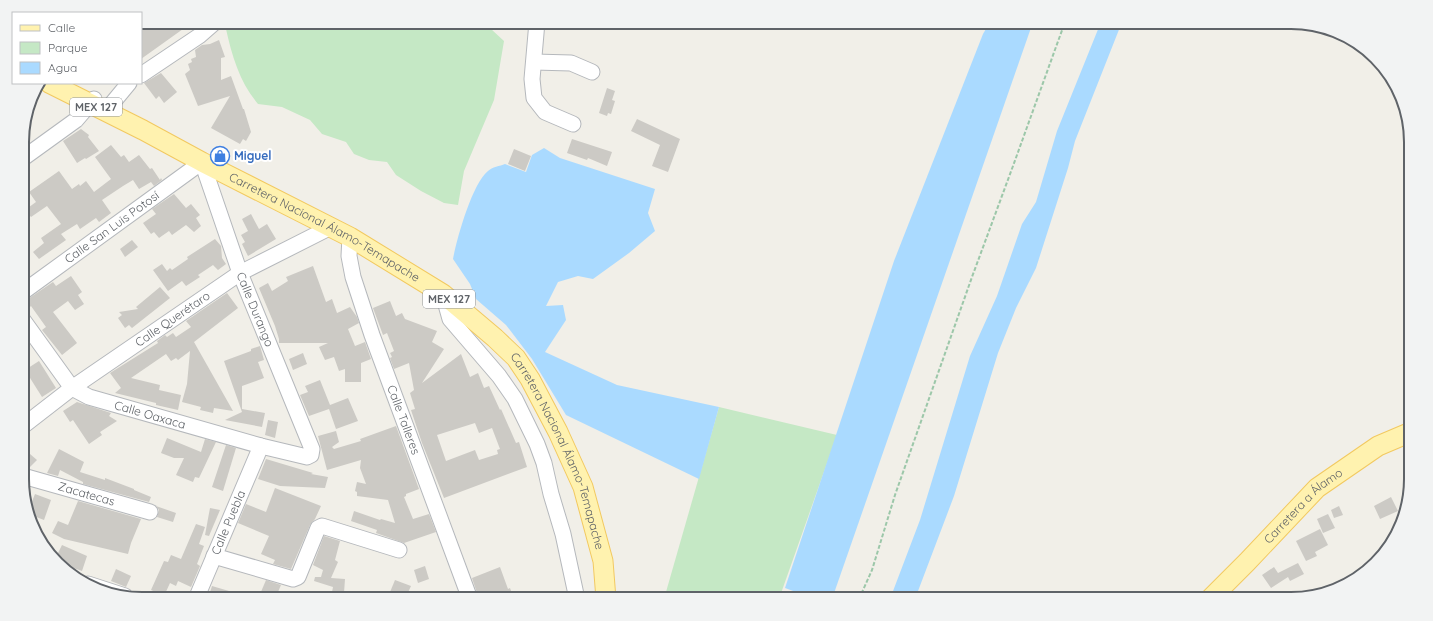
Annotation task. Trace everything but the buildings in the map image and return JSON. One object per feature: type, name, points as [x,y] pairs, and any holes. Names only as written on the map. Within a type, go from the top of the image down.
[{"type":"main road","name":"Carretera Nacional Álamo-Temapache","points":[[51,84],[100,106]]},
{"type":"main road","name":"Carretera Nacional Álamo-Temapache","points":[[66,84],[100,106],[202,162],[331,227],[443,294],[484,328],[516,358],[530,379],[558,432],[583,487],[603,562],[605,592]]},
{"type":"main road","name":"Carretera a Álamo","points":[[1217,592],[1317,488],[1378,446],[1404,435]]},
{"type":"street","points":[[142,74],[207,29]]},
{"type":"street","points":[[536,29],[532,79],[534,98],[545,112],[573,124]]},
{"type":"street","points":[[534,62],[571,63],[592,72]]},
{"type":"street","points":[[29,154],[76,120],[100,106],[128,84]]},
{"type":"street","name":"Calle Durango","points":[[202,162],[240,273],[312,449],[312,455]]},
{"type":"street","name":"Calle San Luis Potosí","points":[[29,288],[202,162]]},
{"type":"street","name":"Calle Querétaro","points":[[29,421],[72,388],[240,273],[331,227]]},
{"type":"street","name":"Calle Talleres","points":[[350,238],[349,256],[353,277],[372,335],[467,592]]},
{"type":"street","points":[[443,294],[450,319],[499,376],[515,399],[537,444],[544,463],[551,494],[564,534],[576,592]]},
{"type":"street","name":"Calle Oaxaca","points":[[29,328],[72,388],[89,397],[261,446],[307,457],[312,455]]},
{"type":"street","points":[[537,444],[558,432]]},
{"type":"street","name":"Calle Puebla","points":[[199,592],[261,446]]},
{"type":"street","name":"Zacatecas","points":[[29,478],[150,512]]},
{"type":"street","points":[[214,556],[293,579],[298,577],[318,528],[322,526],[399,550]]},
{"type":"path","points":[[862,592],[872,570],[895,495],[972,277],[1014,166],[1063,29]]},
{"type":"green space","points":[[226,29],[491,29],[504,41],[494,100],[464,171],[458,205],[444,203],[421,191],[396,175],[387,162],[369,160],[354,154],[346,142],[322,134],[310,120],[282,107],[258,104],[246,87],[231,49]]},
{"type":"green space","points":[[719,407],[837,435],[781,592],[666,592]]},
{"type":"water","points":[[986,29],[1031,29],[834,592],[796,592],[785,588],[894,261]]},
{"type":"water","points":[[1098,29],[1119,29],[1075,141],[1068,168],[1036,268],[1016,308],[998,353],[954,496],[918,592],[893,592],[920,520],[970,356],[997,296],[1022,224],[1036,202],[1057,131]]},
{"type":"water","points":[[544,148],[560,158],[655,189],[648,213],[655,231],[629,253],[593,279],[578,276],[558,282],[546,306],[563,305],[566,320],[545,352],[617,385],[719,407],[699,479],[566,415],[532,359],[506,325],[476,299],[470,284],[453,259],[466,212],[476,187],[482,178],[490,170],[505,164],[526,172],[532,155]]},
{"type":"place","name":"Miguel","points":[[220,156]]}]
